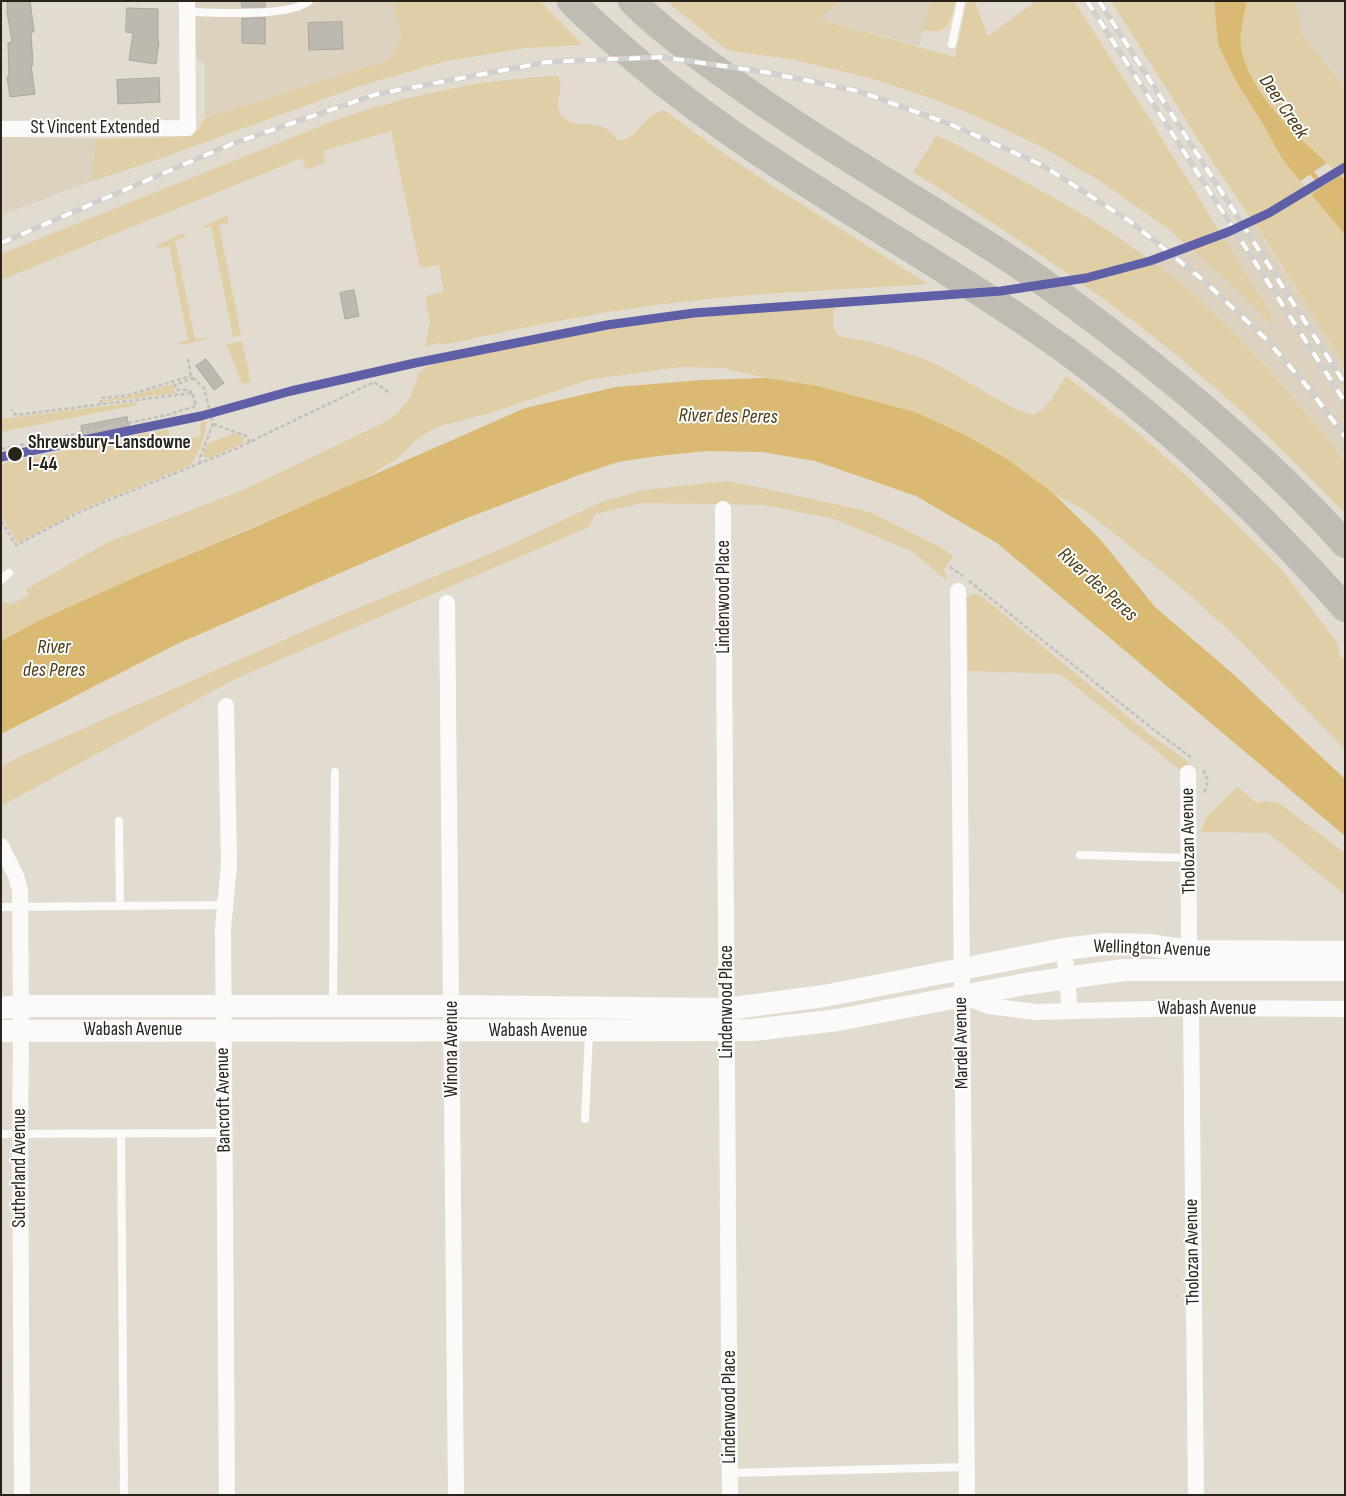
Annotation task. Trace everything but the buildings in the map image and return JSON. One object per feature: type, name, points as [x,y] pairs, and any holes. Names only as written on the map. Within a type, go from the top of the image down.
[{"type":"highway","points":[[573,4],[647,69],[703,114],[770,160],[960,279],[1068,351],[1147,414],[1206,466],[1261,518],[1345,608]]},
{"type":"highway","points":[[636,5],[677,40],[789,121],[1011,260],[1067,299],[1154,366],[1234,433],[1345,544]]},
{"type":"main road","name":"Wellington Avenue","points":[[960,969],[1064,949],[1106,944],[1149,945],[1190,960],[1345,970]]},
{"type":"main road","name":"Wellington Avenue","points":[[962,996],[1067,977],[1190,960],[1345,952]]},
{"type":"main road","name":"Wabash Avenue","points":[[11,1031],[590,1031],[727,1020],[816,997],[960,969]]},
{"type":"main road","name":"Wabash Avenue","points":[[11,1007],[451,1006],[727,1020],[754,1030],[838,1020],[962,996]]},
{"type":"street","name":"St Vincent Extended","points":[[1,129],[188,128],[188,7]]},
{"type":"street","name":"Lindenwood Place","points":[[723,509],[730,1495]]},
{"type":"street","name":"Mardel Avenue","points":[[958,591],[960,969],[962,996],[967,1495]]},
{"type":"street","name":"Winona Avenue","points":[[447,603],[456,1495]]},
{"type":"street","name":"Bancroft Avenue","points":[[226,706],[229,865],[223,929],[227,1495]]},
{"type":"street","name":"Tholozan Avenue","points":[[1190,960],[1189,805],[1196,768]]},
{"type":"street","name":"Sutherland Avenue","points":[[1,846],[19,883],[20,906],[11,1007],[11,1031],[20,1134],[22,1495]]},
{"type":"street","points":[[1064,949],[1070,1011]]},
{"type":"street","name":"Wabash Avenue","points":[[962,996],[989,1006],[1036,1012],[1191,1008],[1345,1009]]},
{"type":"street","name":"Tholozan Avenue","points":[[1191,1008],[1196,1495]]},
{"type":"lane","points":[[188,7],[284,11],[304,5],[309,1]]},
{"type":"lane","points":[[952,44],[961,1]]},
{"type":"lane","points":[[1,575],[9,573],[1,580]]},
{"type":"lane","points":[[333,1006],[335,772]]},
{"type":"lane","points":[[119,821],[120,906]]},
{"type":"lane","points":[[1080,855],[1189,858]]},
{"type":"lane","points":[[1,907],[226,905]]},
{"type":"lane","points":[[585,1119],[590,1031]]},
{"type":"lane","points":[[1,1134],[225,1133]]},
{"type":"lane","points":[[121,1134],[124,1495]]},
{"type":"lane","points":[[730,1473],[966,1467]]},
{"type":"path","points":[[188,359],[193,377],[204,388],[213,424],[200,457],[200,463]]},
{"type":"path","points":[[1,448],[181,411],[196,406],[192,393],[189,390],[176,390],[175,385],[193,377]]},
{"type":"path","points":[[101,404],[100,398],[125,396],[193,377]]},
{"type":"path","points":[[1,521],[16,545],[84,510],[250,442],[374,382],[391,394]]},
{"type":"path","points":[[11,410],[16,415],[192,393]]},
{"type":"path","points":[[213,424],[246,436],[250,442]]},
{"type":"path","points":[[950,567],[982,590],[1207,777],[1206,790],[1189,805]]},
{"type":"shaded area","points":[[196,1],[393,1],[401,36],[391,59],[205,118],[205,64],[196,57]]},
{"type":"shaded area","points":[[393,1],[540,1],[583,45],[525,48],[442,62],[357,87],[156,160],[92,181],[95,139],[178,137],[197,131],[205,118],[391,59],[401,36]]},
{"type":"shaded area","points":[[666,1],[840,1],[818,19],[955,57],[967,1],[975,1],[988,36],[1032,4],[1031,1],[1074,1],[1271,314],[1274,323],[1270,324],[1227,281],[1167,228],[1100,181],[1042,147],[978,117],[933,99],[866,77],[794,60],[727,50]]},
{"type":"shaded area","points":[[839,1],[931,1],[919,46],[816,18]]},
{"type":"shaded area","points":[[931,1],[955,1],[950,21],[947,26],[938,31],[923,30]]},
{"type":"shaded area","points":[[1111,1],[1214,1],[1213,4],[1263,124],[1281,157],[1345,235],[1345,367],[1265,239],[1215,166]]},
{"type":"shaded area","points":[[1247,1],[1296,1],[1302,35],[1345,87],[1345,180],[1282,120],[1255,84],[1246,66],[1241,47],[1241,30]]},
{"type":"shaded area","points":[[1296,1],[1345,1],[1345,87],[1302,35]]},
{"type":"shaded area","points":[[558,76],[561,86],[558,106],[568,121],[601,126],[610,131],[618,141],[631,136],[651,116],[664,110],[696,134],[794,200],[928,284],[768,294],[672,303],[585,316],[425,347],[430,322],[425,296],[444,292],[439,265],[420,268],[391,131],[323,151],[326,162],[306,170],[302,158],[1,280],[1,254],[336,120],[390,103],[446,90],[501,81]]},
{"type":"shaded area","points":[[936,136],[954,143],[1086,216],[1153,262],[1224,323],[1268,368],[1328,440],[1345,464],[1345,513],[1302,469],[1212,385],[1135,322],[1041,255],[913,172]]},
{"type":"shaded area","points":[[1,137],[95,139],[92,181],[1,215]]},
{"type":"shaded area","points":[[225,216],[228,217],[228,223],[219,225],[241,335],[233,337],[211,227],[200,228]]},
{"type":"shaded area","points":[[1254,224],[1345,367],[1345,463],[1258,356],[1220,319],[1154,264],[1192,250],[1227,281],[1270,324],[1274,323],[1271,314],[1223,238]]},
{"type":"shaded area","points":[[183,233],[185,237],[175,240],[195,339],[206,337],[207,339],[179,345],[178,343],[188,340],[169,246],[157,248],[156,246]]},
{"type":"shaded area","points":[[834,307],[833,325],[837,334],[842,337],[871,342],[919,357],[940,366],[1015,409],[1033,415],[1044,408],[1066,376],[1138,433],[1183,473],[1281,569],[1337,642],[1340,656],[1345,661],[1345,750],[1240,641],[1182,588],[1086,511],[1053,493],[1007,459],[915,412],[818,386],[766,378],[722,368],[680,367],[588,380],[490,413],[436,427],[418,439],[395,460],[358,482],[140,575],[38,621],[1,641],[1,602],[12,604],[29,595],[26,589],[106,543],[243,490],[387,421],[400,411],[412,393],[419,372],[425,367],[542,340],[652,321]]},
{"type":"shaded area","points":[[242,341],[251,382],[242,384],[226,344]]},
{"type":"shaded area","points":[[173,384],[175,393],[103,402],[103,400],[126,397]]},
{"type":"shaded area","points":[[137,402],[137,405],[1,432],[1,419]]},
{"type":"shaded area","points":[[206,421],[197,455],[190,465],[80,510],[17,543],[1,515],[1,464],[168,429],[171,442],[200,436],[201,422]]},
{"type":"shaded area","points":[[234,433],[245,439],[242,444],[209,458],[202,456],[207,444]]},
{"type":"shaded area","points":[[728,481],[870,512],[942,548],[953,557],[944,569],[947,581],[911,551],[834,519],[764,505],[643,503],[595,514],[589,527],[233,680],[1,806],[1,767],[19,757],[329,620],[501,549],[599,503],[643,490]]},
{"type":"shaded area","points":[[973,594],[980,595],[1149,734],[1187,761],[1193,769],[1179,769],[1060,674],[968,671],[967,598]]},
{"type":"shaded area","points":[[1237,787],[1257,803],[1265,801],[1279,803],[1345,853],[1345,895],[1268,833],[1200,832],[1207,817]]},
{"type":"water","points":[[1214,1],[1247,1],[1242,24],[1241,47],[1253,80],[1263,96],[1287,125],[1327,163],[1300,181],[1281,157],[1237,83],[1218,44]]},
{"type":"water","points":[[1340,175],[1345,180],[1345,235],[1311,194]]},
{"type":"water","name":"River des Peres","points":[[766,378],[818,386],[915,412],[963,434],[1007,459],[1053,493],[1100,539],[1155,607],[1232,673],[1345,779],[1345,836],[997,543],[916,496],[815,461],[762,452],[707,451],[658,456],[618,462],[579,475],[462,520],[177,644],[1,734],[1,641],[38,621],[525,408],[616,387],[702,380]]},
{"type":"waterway","name":"Deer Creek","points":[[1309,169],[1326,191]]},
{"type":"railway","points":[[1087,1],[1345,402]]},
{"type":"railway","points":[[1099,1],[1345,384]]},
{"type":"railway","points":[[1,243],[234,143],[377,94],[547,62],[661,57],[765,72],[858,91],[952,125],[1042,165],[1131,222],[1203,280],[1266,339],[1311,391],[1345,437]]},
{"type":"transit line","points":[[1,457],[201,416],[291,391],[415,363],[607,325],[694,313],[1001,291],[1086,278],[1150,261],[1228,232],[1269,213],[1345,167]]},
{"type":"place","name":"Shrewsbury-Lansdowne I-44","points":[[15,454]]}]
